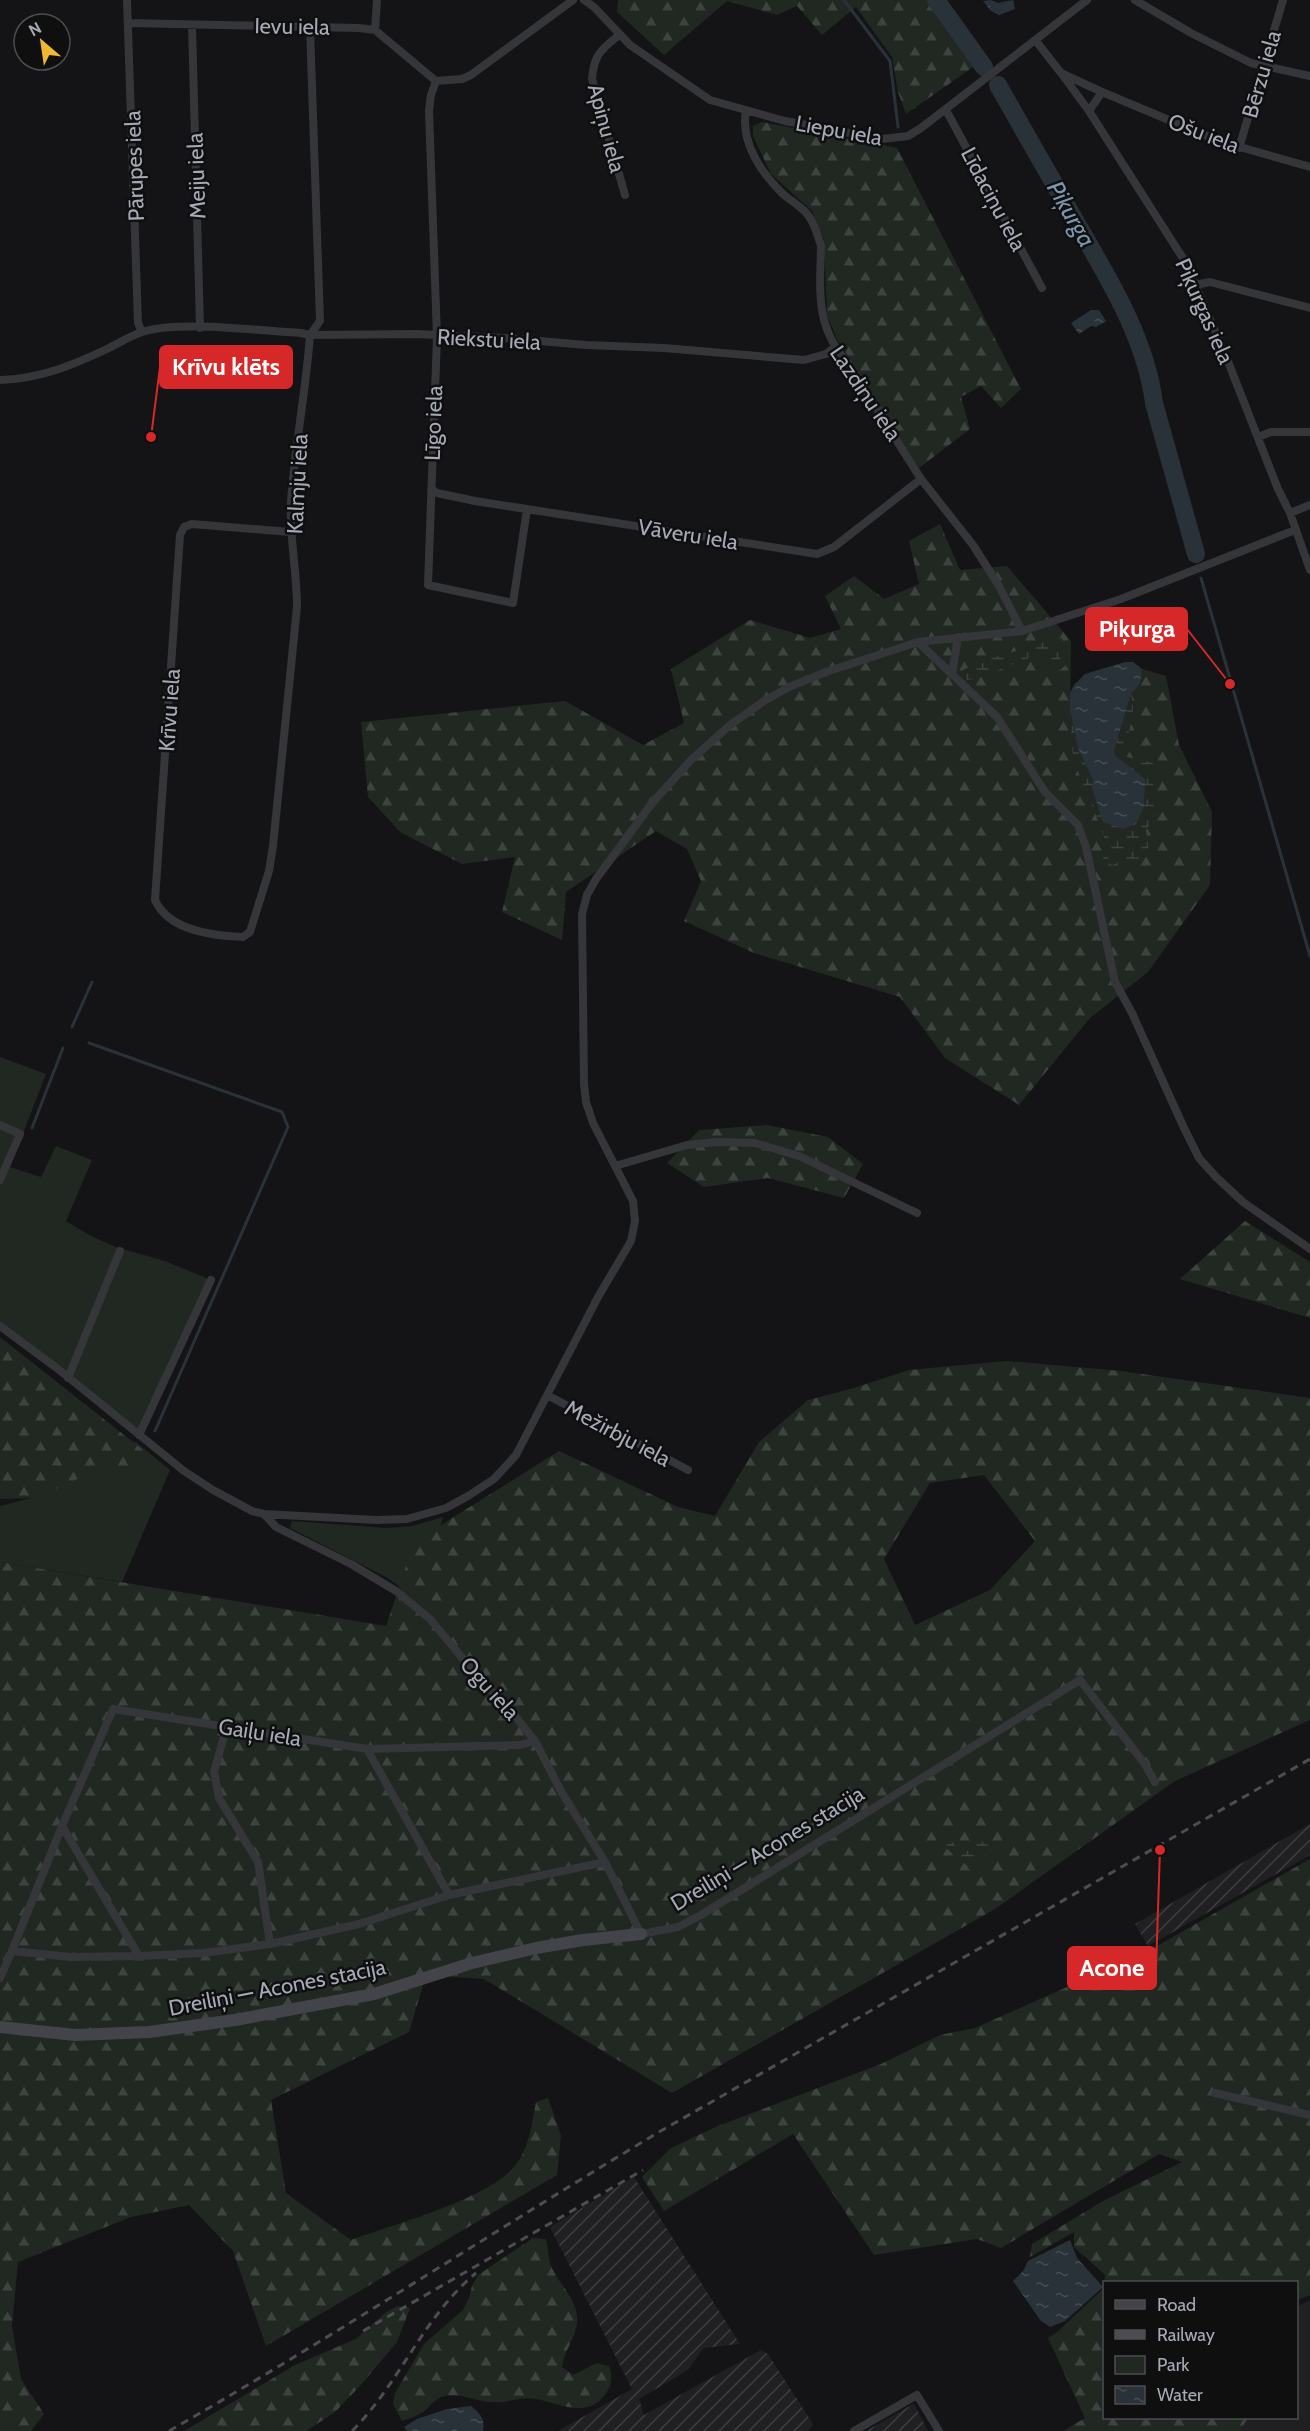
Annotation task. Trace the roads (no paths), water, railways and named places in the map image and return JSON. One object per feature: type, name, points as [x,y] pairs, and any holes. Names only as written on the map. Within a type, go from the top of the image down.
[{"type":"street","name":"Pārupes iela","points":[[127,0],[138,323],[142,332]]},
{"type":"street","points":[[377,0],[375,30],[436,81],[462,79],[471,75],[573,0]]},
{"type":"street","name":"Liepu iela","points":[[584,0],[643,55],[710,100],[746,111],[841,133],[882,139],[908,136],[946,110],[1087,0]]},
{"type":"street","points":[[1135,0],[1191,33],[1263,67],[1310,76]]},
{"type":"street","name":"Bērzu iela","points":[[1239,148],[1283,0]]},
{"type":"street","name":"Ievu iela","points":[[128,23],[375,30]]},
{"type":"street","name":"Meiju iela","points":[[192,25],[200,328]]},
{"type":"street","name":"Kalmju iela","points":[[243,937],[250,932],[269,871],[273,846],[297,607],[297,577],[290,532],[291,501],[310,335],[320,321],[310,27]]},
{"type":"street","name":"Apiņu iela","points":[[619,35],[600,51],[593,62],[592,79],[625,195]]},
{"type":"street","name":"Ošu iela","points":[[1036,41],[1061,73],[1102,92],[1239,148],[1310,167]]},
{"type":"street","name":"Piķurgas iela","points":[[1061,73],[1089,111],[1186,264],[1278,489],[1290,513],[1310,570]]},
{"type":"street","name":"Līgo iela","points":[[436,81],[431,94],[429,111],[437,337],[428,585],[513,603],[527,509]]},
{"type":"street","points":[[1089,111],[1102,92]]},
{"type":"street","name":"Līdaciņu iela","points":[[946,110],[1042,288]]},
{"type":"street","name":"Lazdiņu iela","points":[[746,111],[745,133],[759,163],[782,192],[808,215],[818,236],[821,246],[821,314],[826,333],[834,348],[848,363],[921,478],[973,545],[999,586],[1022,631]]},
{"type":"street","points":[[1195,285],[1210,282],[1310,308]]},
{"type":"street","name":"Riekstu iela","points":[[0,380],[31,378],[56,370],[142,332],[158,329],[200,328],[310,335],[417,334],[437,337],[505,338],[586,345],[660,347],[804,360],[826,354],[834,348]]},
{"type":"street","points":[[1258,437],[1270,432],[1310,432]]},
{"type":"street","name":"Vāveru iela","points":[[432,489],[437,493],[456,498],[817,554],[834,548],[921,478]]},
{"type":"street","points":[[1290,513],[1310,505]]},
{"type":"street","name":"Krīvu iela","points":[[243,937],[208,934],[184,926],[160,910],[155,900],[180,535],[184,527],[192,524],[290,532]]},
{"type":"street","points":[[0,1326],[184,1471],[240,1506],[264,1514],[376,1520],[407,1519],[446,1508],[468,1496],[494,1479],[516,1455],[549,1396],[598,1298],[631,1241],[635,1221],[633,1201],[593,1123],[586,1102],[582,914],[587,895],[596,879],[671,780],[730,725],[764,701],[789,687],[826,672],[918,642],[1022,631],[1121,598],[1295,530]]},
{"type":"street","points":[[952,674],[958,637]]},
{"type":"street","points":[[918,642],[997,717],[1045,792],[1078,825],[1086,847],[1115,982],[1135,1018],[1199,1158],[1243,1203],[1310,1249]]},
{"type":"street","points":[[0,1125],[20,1134],[0,1180]]},
{"type":"street","points":[[615,1166],[687,1145],[717,1142],[755,1143],[800,1156],[917,1213]]},
{"type":"street","points":[[68,1378],[120,1251]]},
{"type":"street","points":[[139,1435],[211,1280]]},
{"type":"street","name":"Mežirbju iela","points":[[549,1396],[688,1470]]},
{"type":"street","name":"Ogu iela","points":[[264,1514],[276,1527],[351,1564],[409,1601],[430,1619],[483,1683],[508,1707],[534,1741],[562,1793],[605,1862],[641,1934]]},
{"type":"street","name":"Dreiliņi — Acones stacija","points":[[0,2027],[75,2035],[149,2032],[235,2020],[374,1994],[472,1963],[536,1948],[678,1927],[701,1915],[1080,1680],[1144,1763],[1155,1782]]},
{"type":"street","name":"Gaiļu iela","points":[[0,1978],[113,1709],[367,1749],[520,1745],[534,1741]]},
{"type":"street","points":[[227,1726],[214,1772],[219,1798],[258,1862],[270,1944]]},
{"type":"street","points":[[367,1749],[449,1895]]},
{"type":"street","points":[[62,1826],[139,1956]]},
{"type":"street","points":[[12,1952],[71,1957],[139,1956],[202,1953],[270,1944],[359,1924],[449,1895],[605,1862]]},
{"type":"street","points":[[1215,2093],[1251,2099],[1310,2115]]},
{"type":"street","points":[[854,2431],[917,2395],[939,2431]]},
{"type":"water","points":[[991,0],[998,3],[1013,0],[1015,9],[999,15],[991,11],[983,1]]},
{"type":"water","points":[[1091,310],[1099,310],[1106,321],[1096,327],[1091,326],[1079,334],[1071,323]]},
{"type":"water","points":[[1125,662],[1133,662],[1142,669],[1140,684],[1131,694],[1114,751],[1116,756],[1145,779],[1144,806],[1136,824],[1123,829],[1103,822],[1092,788],[1093,780],[1078,748],[1070,709],[1070,693],[1074,685],[1085,674]]},
{"type":"water","points":[[1070,2240],[1077,2258],[1103,2287],[1065,2321],[1050,2327],[1041,2321],[1013,2281],[1023,2271],[1028,2261]]},
{"type":"water","points":[[471,2406],[482,2417],[483,2431],[407,2431],[404,2427],[417,2419],[447,2409]]},
{"type":"waterway","points":[[844,0],[890,61],[898,127]]},
{"type":"waterway","name":"Piķurga","points":[[936,0],[984,67]]},
{"type":"waterway","name":"Piķurga","points":[[998,85],[1101,266],[1135,333],[1150,379],[1154,403],[1196,554]]},
{"type":"waterway","name":"Piķurga","points":[[1201,578],[1310,956]]},
{"type":"waterway","points":[[72,1027],[92,982]]},
{"type":"waterway","points":[[89,1043],[282,1112],[288,1127],[155,1431]]},
{"type":"waterway","points":[[32,1128],[63,1048]]},
{"type":"railway","points":[[169,2431],[293,2358],[659,2132],[1310,1759]]},
{"type":"railway","points":[[363,2331],[643,2170]]},
{"type":"railway","points":[[352,2431],[384,2392],[441,2310],[457,2290],[476,2273]]},
{"type":"place","name":"Krīvu klēts","points":[[151,437]]},
{"type":"place","name":"Piķurga","points":[[1230,684]]},
{"type":"place","name":"Acone","points":[[1160,1850]]}]
